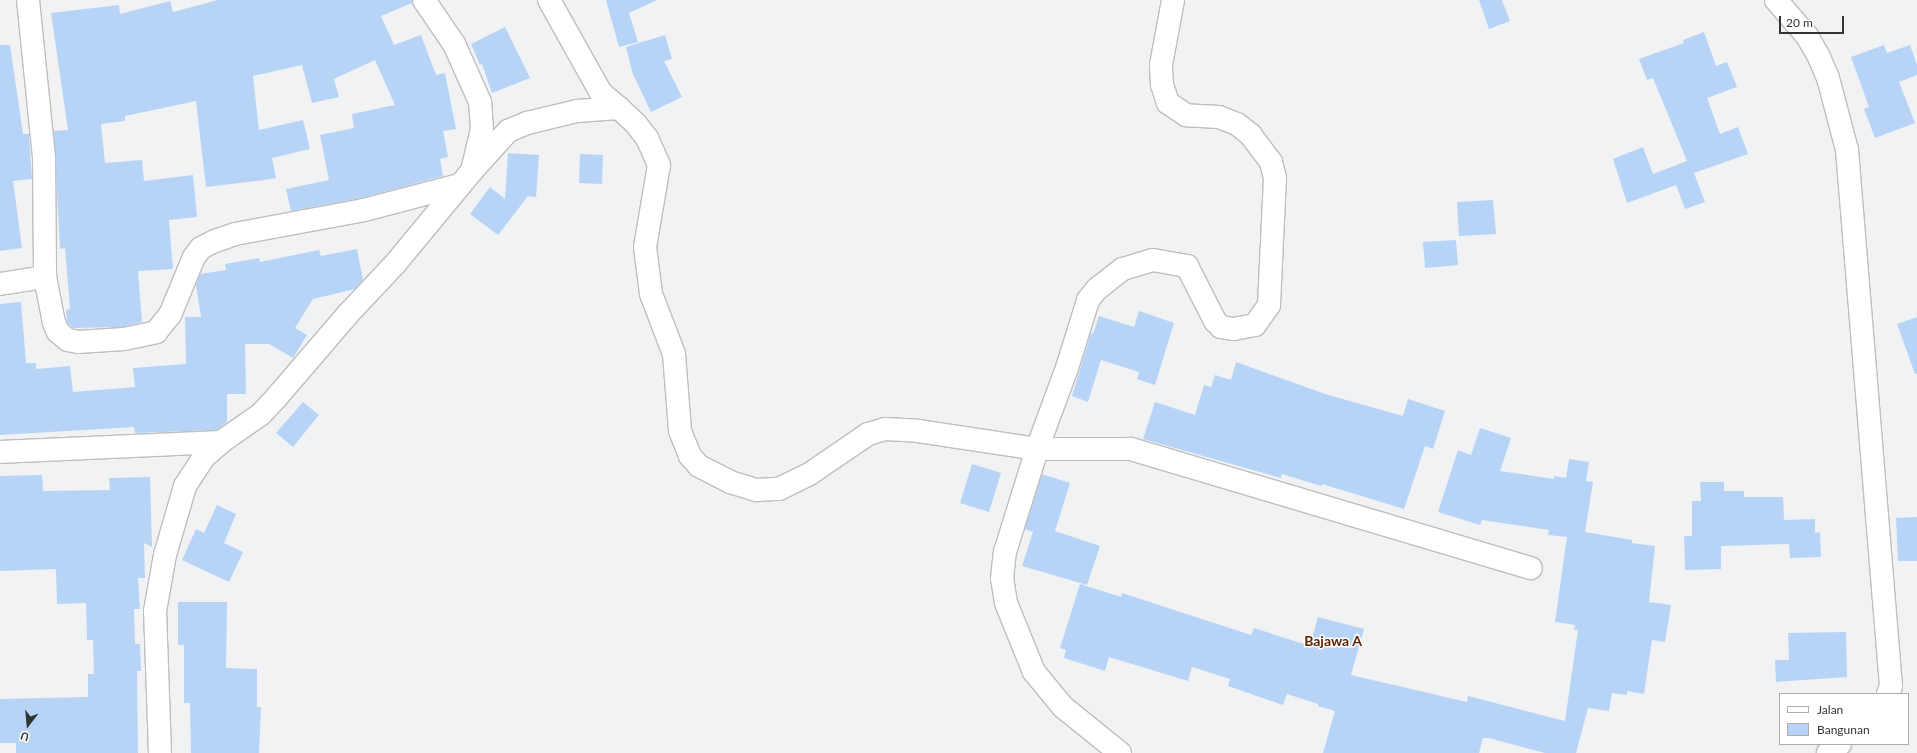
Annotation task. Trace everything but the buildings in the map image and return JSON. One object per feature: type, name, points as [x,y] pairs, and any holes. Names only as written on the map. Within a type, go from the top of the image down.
[{"type":"street","points":[[28,0],[44,157],[45,277],[54,323],[62,336],[78,342],[144,336],[156,332],[170,315],[194,257],[201,248],[215,241],[235,234],[364,210],[466,178]]},
{"type":"street","points":[[424,0],[454,44],[480,102],[482,129],[466,178]]},
{"type":"street","points":[[549,0],[602,93],[619,108],[647,138],[659,165],[645,247],[649,279],[652,294],[674,354],[680,431],[690,456],[699,466],[743,487],[779,490],[808,475],[868,434],[885,429],[918,430],[1037,449],[1131,449],[1531,568]]},
{"type":"street","points":[[1120,753],[1063,707],[1034,672],[1006,602],[1002,579],[1005,552],[1037,449],[1067,368],[1088,300],[1105,281],[1123,269],[1153,260],[1187,266],[1215,321],[1222,327],[1234,329],[1255,325],[1270,305],[1275,178],[1271,162],[1251,135],[1237,124],[1219,117],[1186,115],[1173,108],[1165,98],[1161,65],[1173,0]]},
{"type":"street","points":[[1776,0],[1807,36],[1819,57],[1828,78],[1847,150],[1891,686],[1888,693]]},
{"type":"street","points":[[160,753],[159,688],[155,638],[155,611],[160,579],[176,511],[186,486],[204,457],[221,442],[248,425],[276,398],[348,314],[395,264],[466,178],[508,131],[527,123],[577,111],[619,108]]},
{"type":"street","points":[[0,284],[45,277]]},
{"type":"street","points":[[0,452],[221,442]]},
{"type":"street","points":[[1828,753],[1839,745]]},
{"type":"district","name":"Bajawa A","points":[[1333,641]]}]
